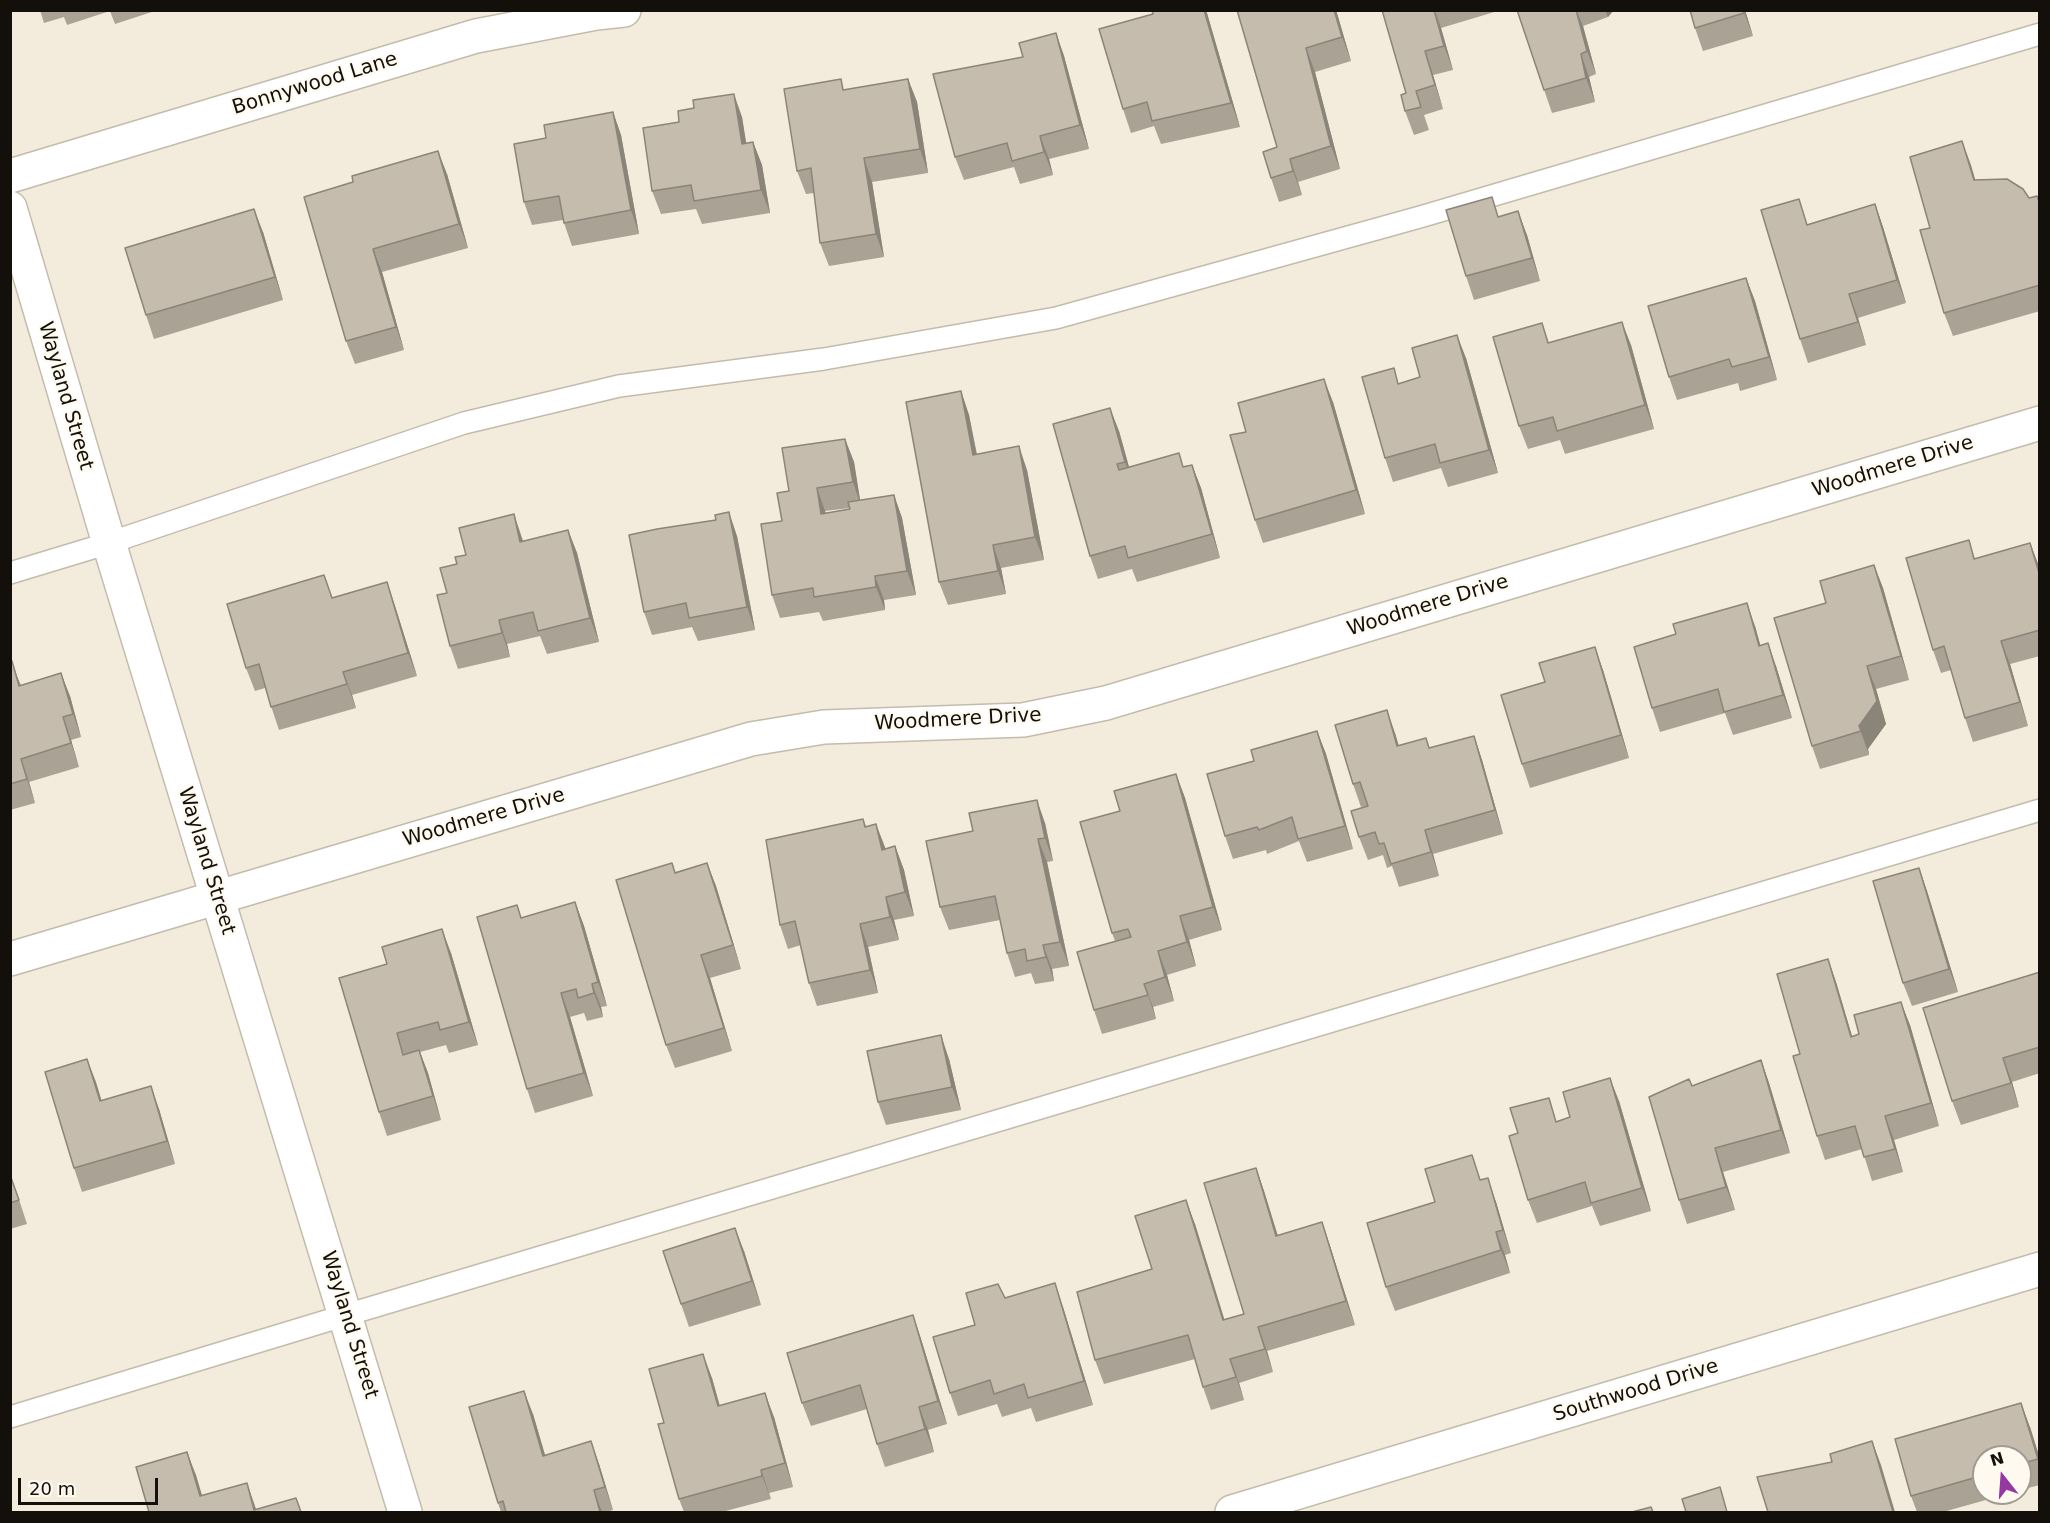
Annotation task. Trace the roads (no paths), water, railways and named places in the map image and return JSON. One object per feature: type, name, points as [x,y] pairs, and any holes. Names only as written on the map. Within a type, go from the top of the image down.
[{"type":"street","name":"Bonnywood Lane","points":[[10,176],[476,36],[596,13],[624,10]]},
{"type":"street","name":"Wayland Street","points":[[10,208],[109,543],[405,1512]]},
{"type":"street","name":"Woodmere Drive","points":[[10,959],[751,739],[824,727],[1023,720],[1106,703],[2040,423]]},
{"type":"street","name":"Southwood Drive","points":[[1232,1512],[2040,1269]]},
{"type":"lane","points":[[10,573],[109,543],[464,423],[619,386],[824,359],[1056,318],[1420,217],[2040,34]]},
{"type":"lane","points":[[10,1417],[2040,810]]}]
